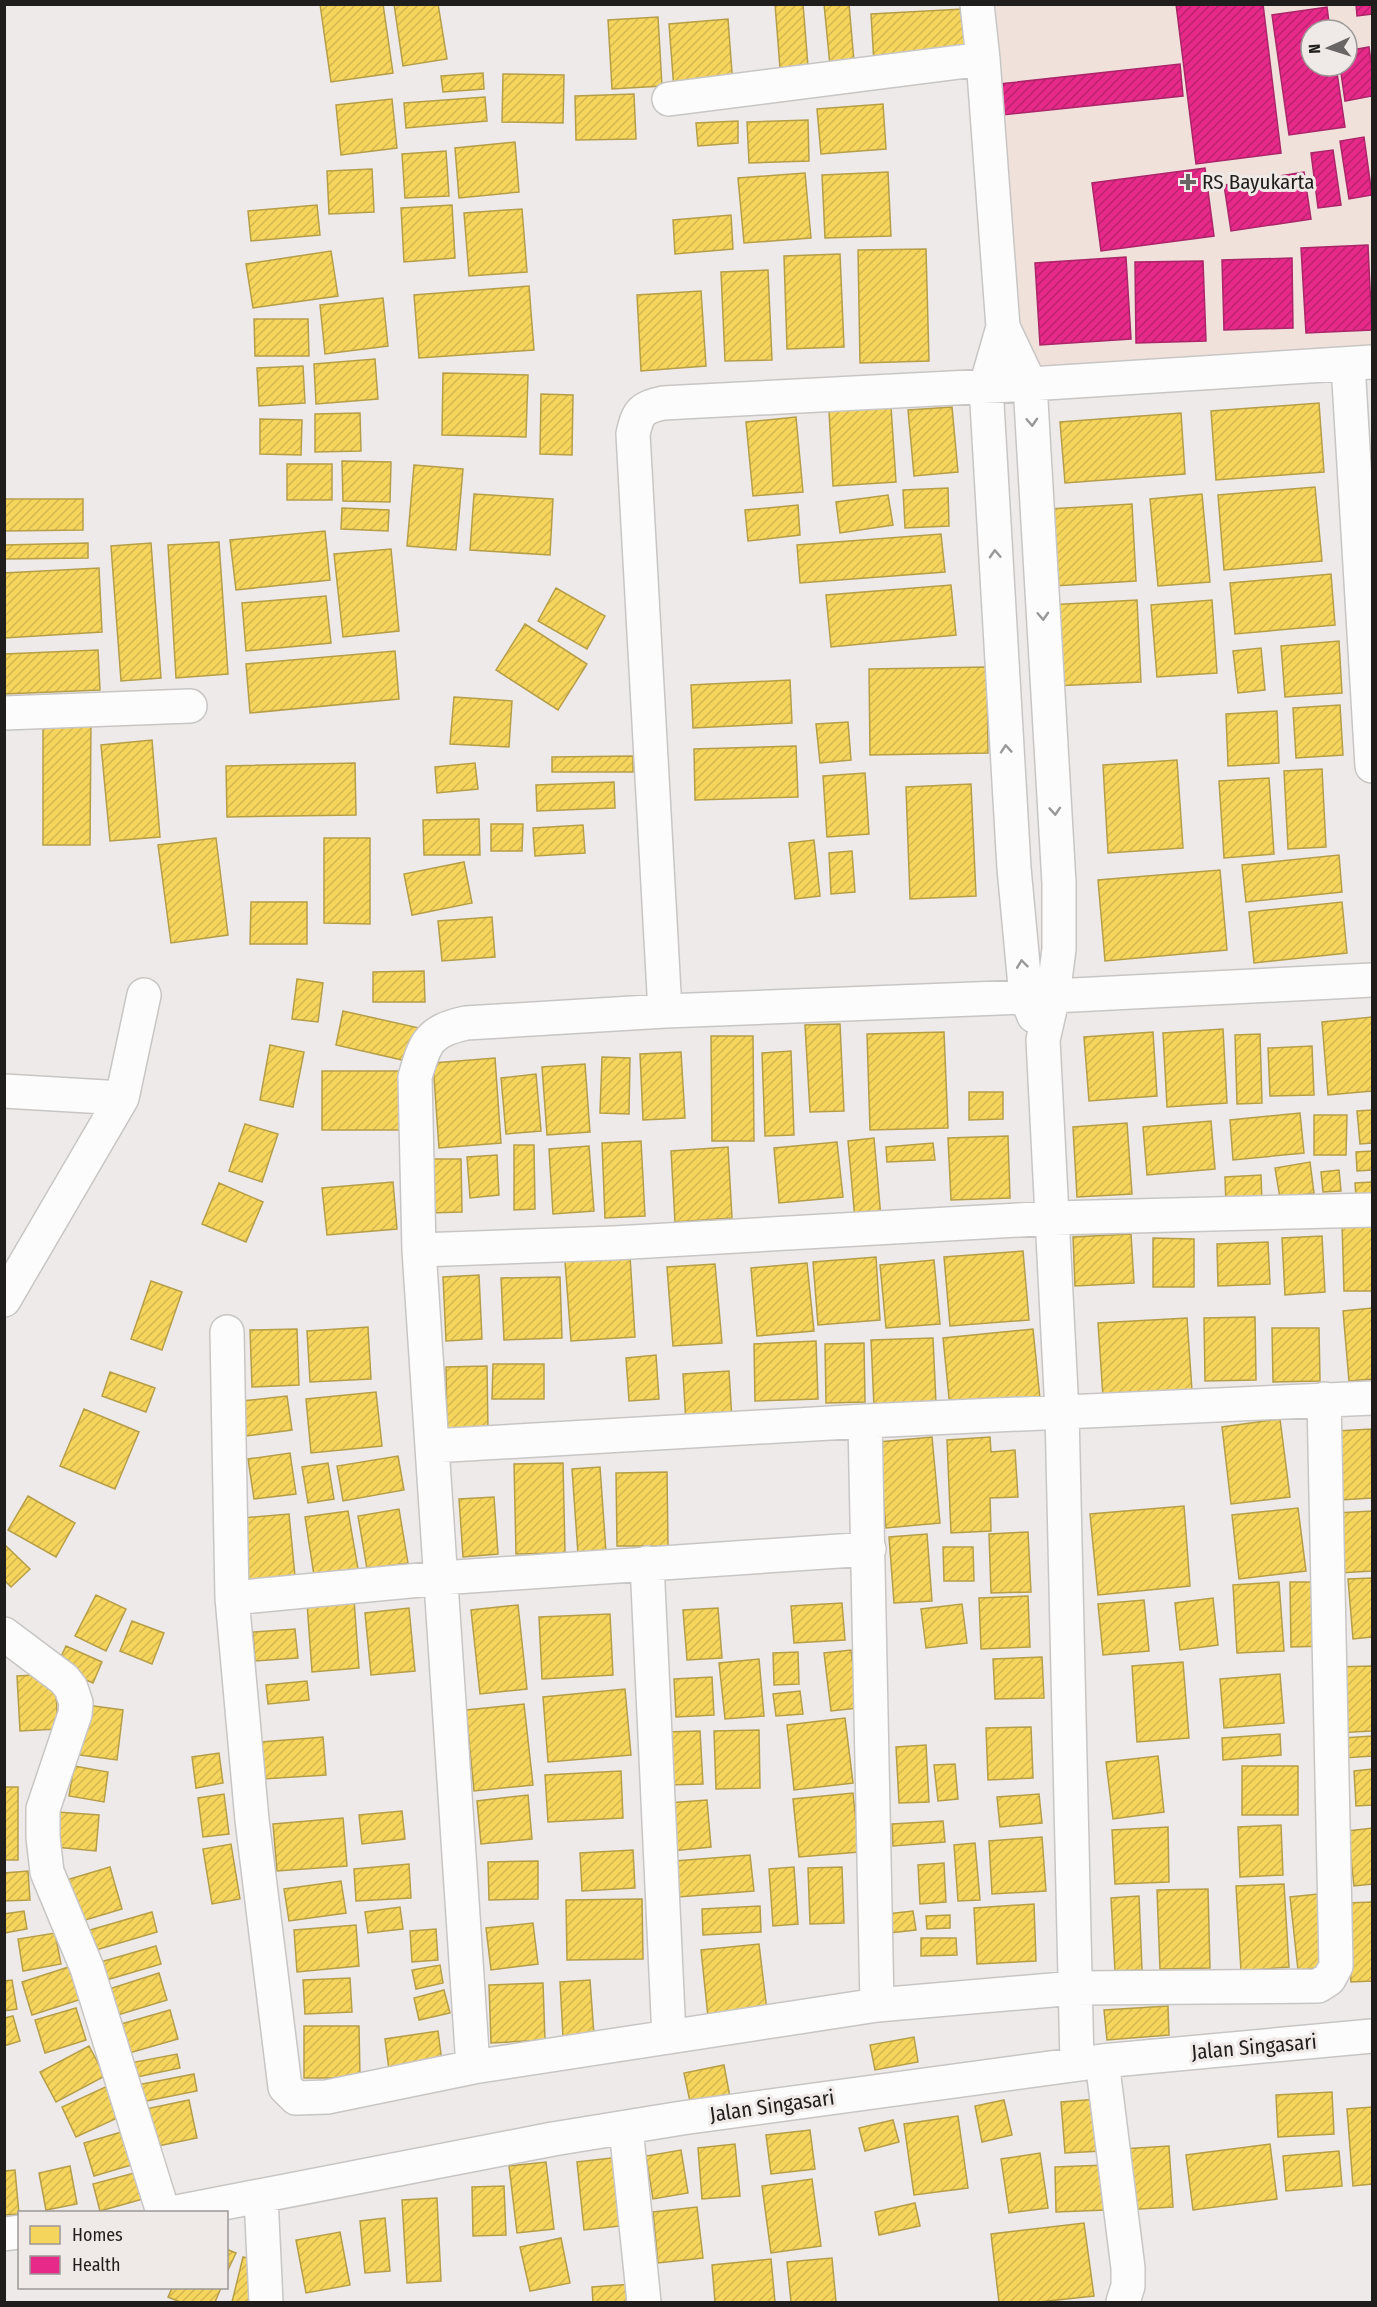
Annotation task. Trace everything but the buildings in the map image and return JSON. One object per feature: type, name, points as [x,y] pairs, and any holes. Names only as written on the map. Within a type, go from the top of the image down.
[{"type":"street","points":[[977,4],[1003,327],[986,386],[1014,868],[1039,997],[1053,1218],[1062,1412],[1075,1988],[1128,2268],[1128,2286],[1123,2302]]},
{"type":"street","points":[[669,99],[983,59]]},
{"type":"street","points":[[1003,327],[1030,384],[1058,860],[1059,949],[1039,997]]},
{"type":"street","points":[[665,1011],[633,434],[637,417],[645,407],[663,403],[1030,384],[1360,363],[1372,766]]},
{"type":"street","points":[[4,713],[190,706]]},
{"type":"street","points":[[473,2067],[419,1250],[415,1077],[422,1053],[431,1038],[446,1027],[466,1023],[665,1011],[1039,997],[1372,980]]},
{"type":"street","points":[[4,1300],[122,1098],[144,995]]},
{"type":"street","points":[[4,1090],[122,1098]]},
{"type":"street","points":[[419,1250],[614,1243],[1053,1218],[1372,1210]]},
{"type":"street","points":[[227,1332],[232,1598],[252,1820],[285,2087],[296,2098],[327,2097],[473,2067],[878,2005],[1075,1988],[1318,1986],[1329,1979],[1336,1966],[1324,1399]]},
{"type":"street","points":[[432,1446],[865,1421],[1372,1398]]},
{"type":"street","points":[[865,1421],[878,2005]]},
{"type":"street","points":[[232,1598],[441,1578],[868,1549]]},
{"type":"street","points":[[647,1563],[669,2037]]},
{"type":"street","points":[[4,1634],[64,1679],[71,1688],[76,1703],[73,1722],[44,1809],[45,1864],[59,1904],[87,1968],[163,2211]]},
{"type":"street","name":"Jalan Singasari","points":[[183,2211],[553,2139],[682,2118],[1090,2063],[1372,2036]]},
{"type":"street","points":[[626,2128],[644,2302]]},
{"type":"street","points":[[261,2197],[266,2302]]},
{"type":"shaded area","name":"RS Bayukarta","points":[[990,5],[1372,5],[1372,347],[1051,371],[1028,356],[1017,333]]},
{"type":"place","name":"RS Bayukarta","points":[[1188,182]]}]
